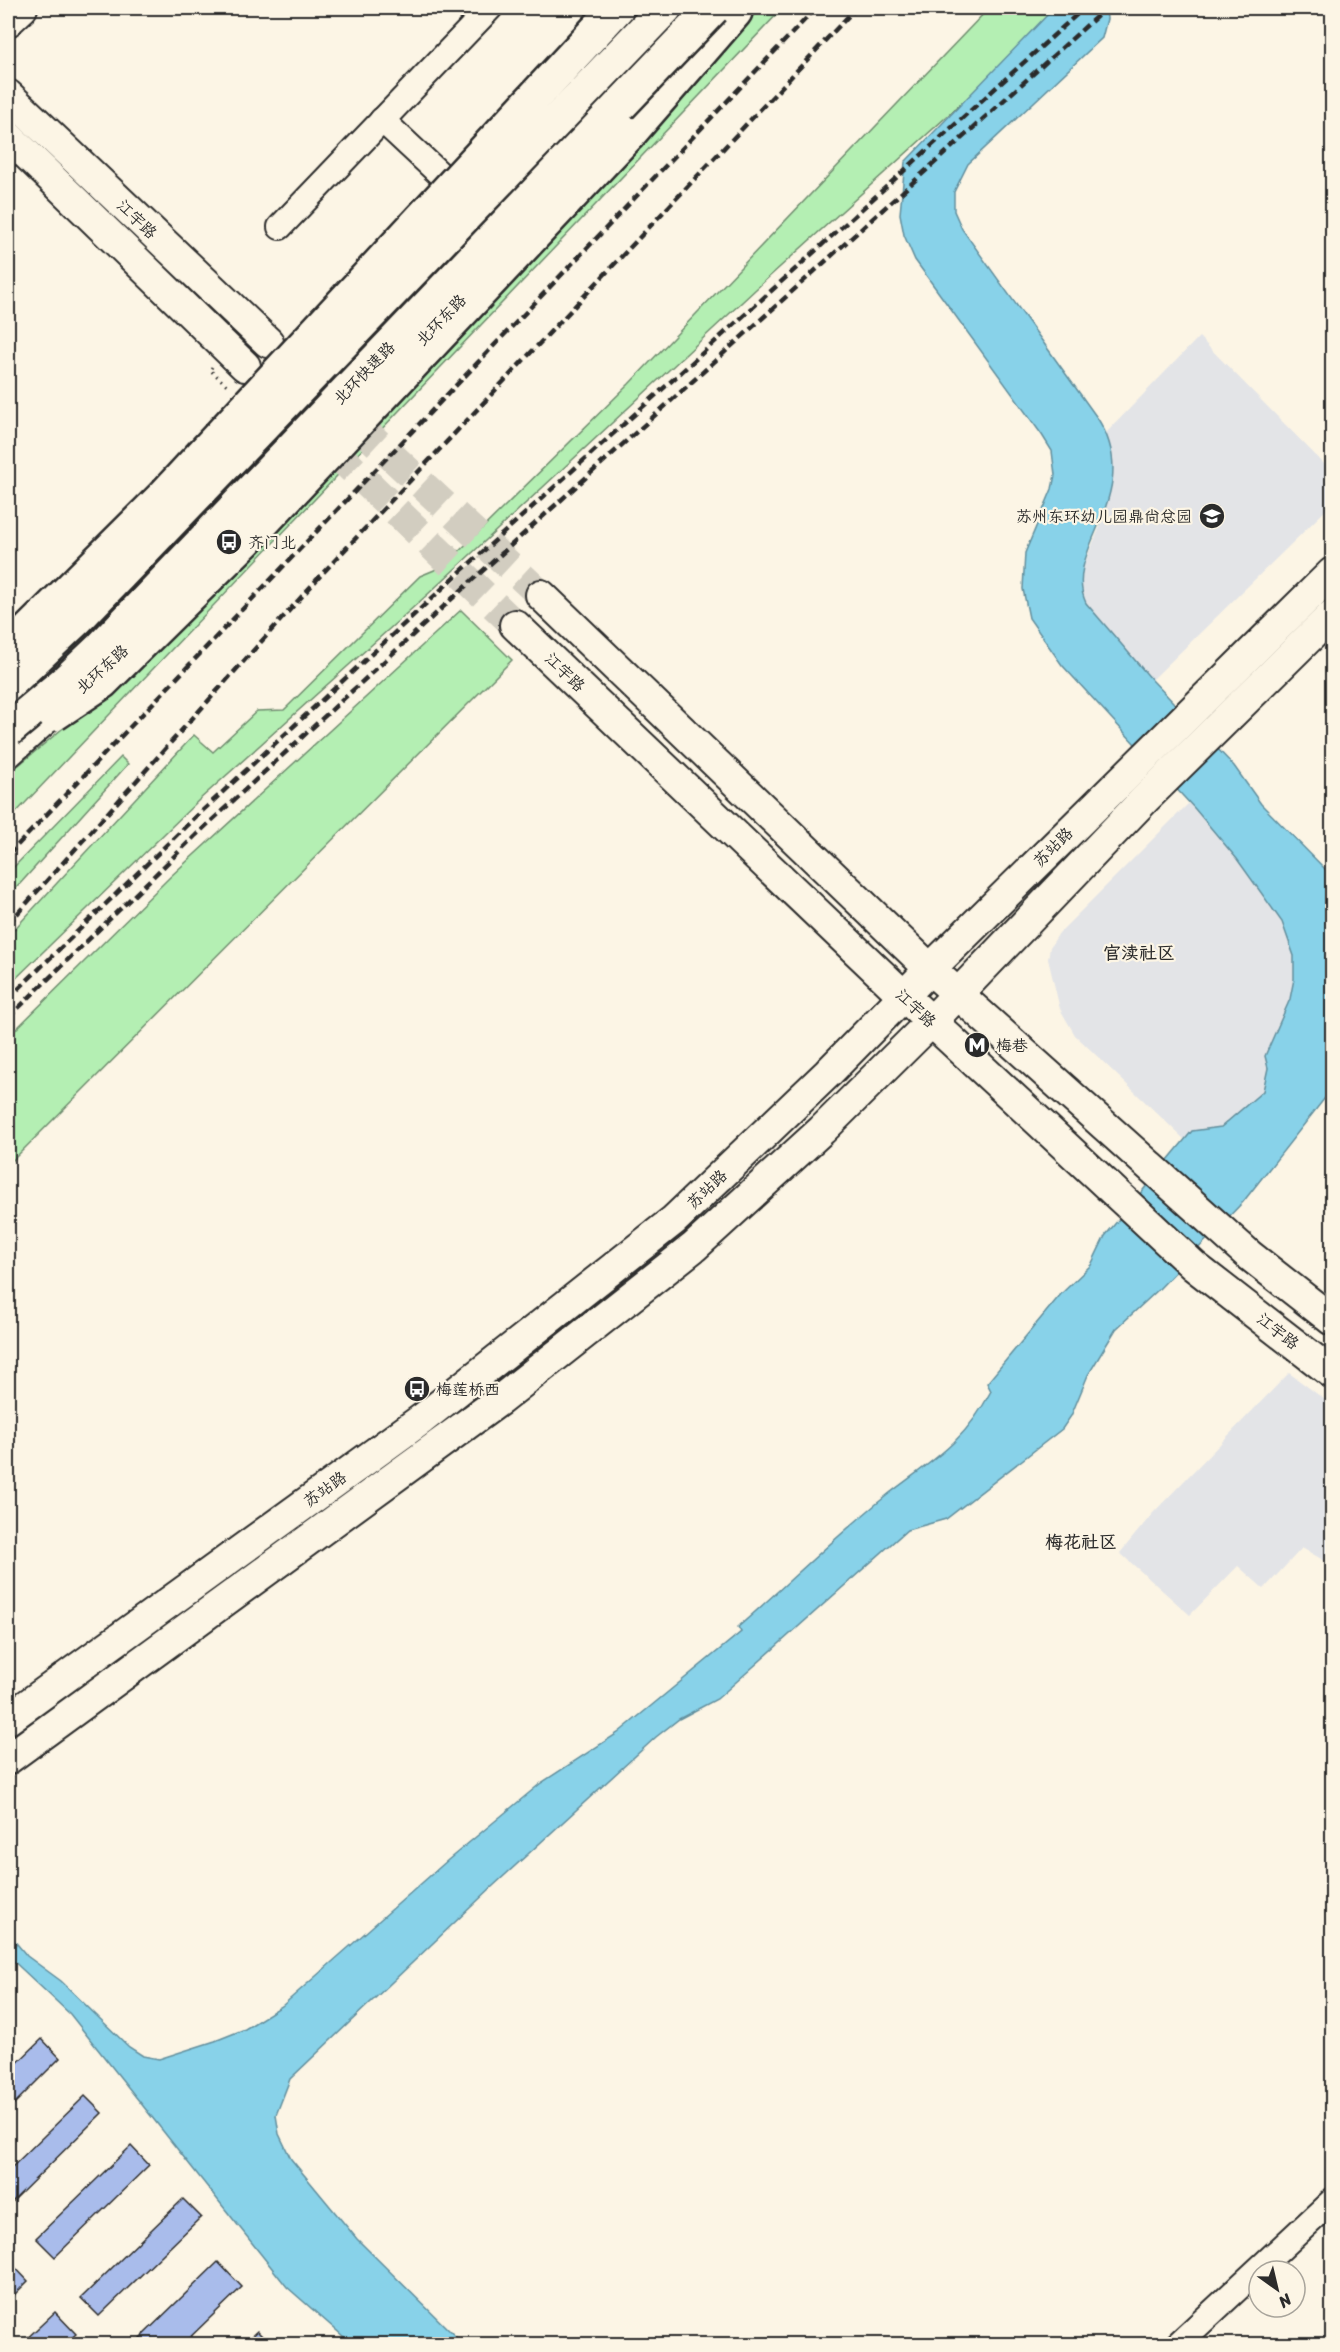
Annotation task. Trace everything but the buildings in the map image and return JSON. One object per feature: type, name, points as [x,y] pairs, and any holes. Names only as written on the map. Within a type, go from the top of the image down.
[{"type":"highway","points":[[8,651],[163,497],[617,8]]},
{"type":"highway","points":[[8,684],[77,619],[665,8]]},
{"type":"highway","points":[[8,745],[102,682],[270,515],[629,134],[729,9]]},
{"type":"highway","name":"北环快速路","points":[[8,730],[101,648],[729,9]]},
{"type":"main road","points":[[8,21],[22,8]]},
{"type":"main road","points":[[8,659],[183,488],[633,8]]},
{"type":"main road","name":"北环东路","points":[[8,752],[114,660],[240,532],[729,9]]},
{"type":"main road","name":"江宇路","points":[[8,95],[268,342]]},
{"type":"main road","name":"江宇路","points":[[8,136],[240,379]]},
{"type":"main road","name":"苏站路","points":[[8,1719],[422,1419],[622,1264],[674,1220],[1332,573]]},
{"type":"main road","points":[[541,595],[930,969],[1249,1255],[1332,1320]]},
{"type":"main road","name":"苏站路","points":[[8,1759],[491,1407],[591,1330],[702,1239],[822,1130],[931,1022],[1145,800],[1332,615]]},
{"type":"main road","name":"江宇路","points":[[515,625],[931,1022],[1194,1266],[1332,1373]]},
{"type":"street","points":[[280,227],[490,8]]},
{"type":"street","points":[[382,120],[459,192]]},
{"type":"street","points":[[1178,2344],[1332,2201]]},
{"type":"path","points":[[210,370],[240,379]]},
{"type":"shaded area","name":"苏州东环幼儿园鼎尚总园","points":[[1199,337],[1332,472],[1332,504],[1152,680],[1086,603],[1082,595],[1082,569],[1101,524],[1112,486],[1113,466],[1105,434]]},
{"type":"shaded area","points":[[1189,803],[1237,859],[1282,922],[1294,956],[1294,979],[1290,999],[1265,1056],[1268,1068],[1263,1091],[1221,1127],[1192,1131],[1185,1140],[1075,1035],[1060,1009],[1048,959],[1050,947],[1059,933]]},
{"type":"shaded area","points":[[1289,1373],[1332,1405],[1332,1565],[1302,1548],[1264,1589],[1238,1566],[1190,1615],[1120,1553],[1153,1513]]},
{"type":"green space","points":[[755,8],[783,8],[8,821],[8,774],[92,704]]},
{"type":"green space","points":[[989,8],[1067,8],[770,276],[427,595],[199,800],[8,986],[8,936],[194,735],[213,752],[257,711],[284,710],[420,576],[444,566],[629,384]]},
{"type":"green space","points":[[461,610],[512,660],[8,1165],[8,1037],[171,876]]},
{"type":"green space","points":[[121,757],[128,764],[8,897],[8,873]]},
{"type":"water","points":[[1054,8],[1106,8],[1107,19],[1102,38],[968,164],[954,192],[954,211],[962,229],[1098,419],[1110,447],[1113,472],[1109,497],[1084,563],[1081,583],[1086,603],[1152,680],[1234,766],[1261,804],[1332,876],[1332,1089],[1243,1202],[1159,1289],[1116,1329],[1088,1375],[1071,1416],[1062,1429],[946,1519],[907,1530],[717,1699],[679,1719],[656,1737],[493,1886],[290,2079],[276,2115],[279,2134],[291,2159],[357,2239],[463,2344],[352,2344],[287,2287],[70,2014],[8,1956],[8,1933],[27,1956],[61,1981],[129,2047],[143,2056],[159,2059],[215,2041],[245,2029],[282,2006],[448,1860],[541,1783],[618,1733],[741,1632],[738,1627],[830,1544],[958,1438],[970,1425],[991,1391],[987,1383],[1061,1294],[1091,1265],[1105,1236],[1192,1131],[1221,1127],[1263,1091],[1268,1068],[1265,1056],[1290,999],[1294,979],[1294,956],[1282,922],[1237,859],[1195,809],[1062,665],[1029,618],[1023,589],[1025,553],[1052,489],[1055,475],[1052,451],[915,260],[904,235],[900,214],[905,162]]},
{"type":"tunnel","points":[[290,362],[541,595]]},
{"type":"tunnel","points":[[267,387],[515,625]]},
{"type":"railway","points":[[8,855],[816,8]]},
{"type":"railway","points":[[8,924],[321,575],[856,8]]},
{"type":"railway","points":[[8,999],[187,825],[458,574],[1084,8]]},
{"type":"railway","points":[[8,1018],[196,835],[468,584],[1106,8]]},
{"type":"place","name":"苏州东环幼儿园鼎尚总园","points":[[1212,516]]},
{"type":"place","name":"齐门北","points":[[229,542]]},
{"type":"place","name":"梅巷","points":[[977,1045]]},
{"type":"place","name":"梅莲桥西","points":[[417,1389]]},
{"type":"district","name":"官渎社区","points":[[1139,953]]},
{"type":"district","name":"梅花社区","points":[[1081,1542]]}]
